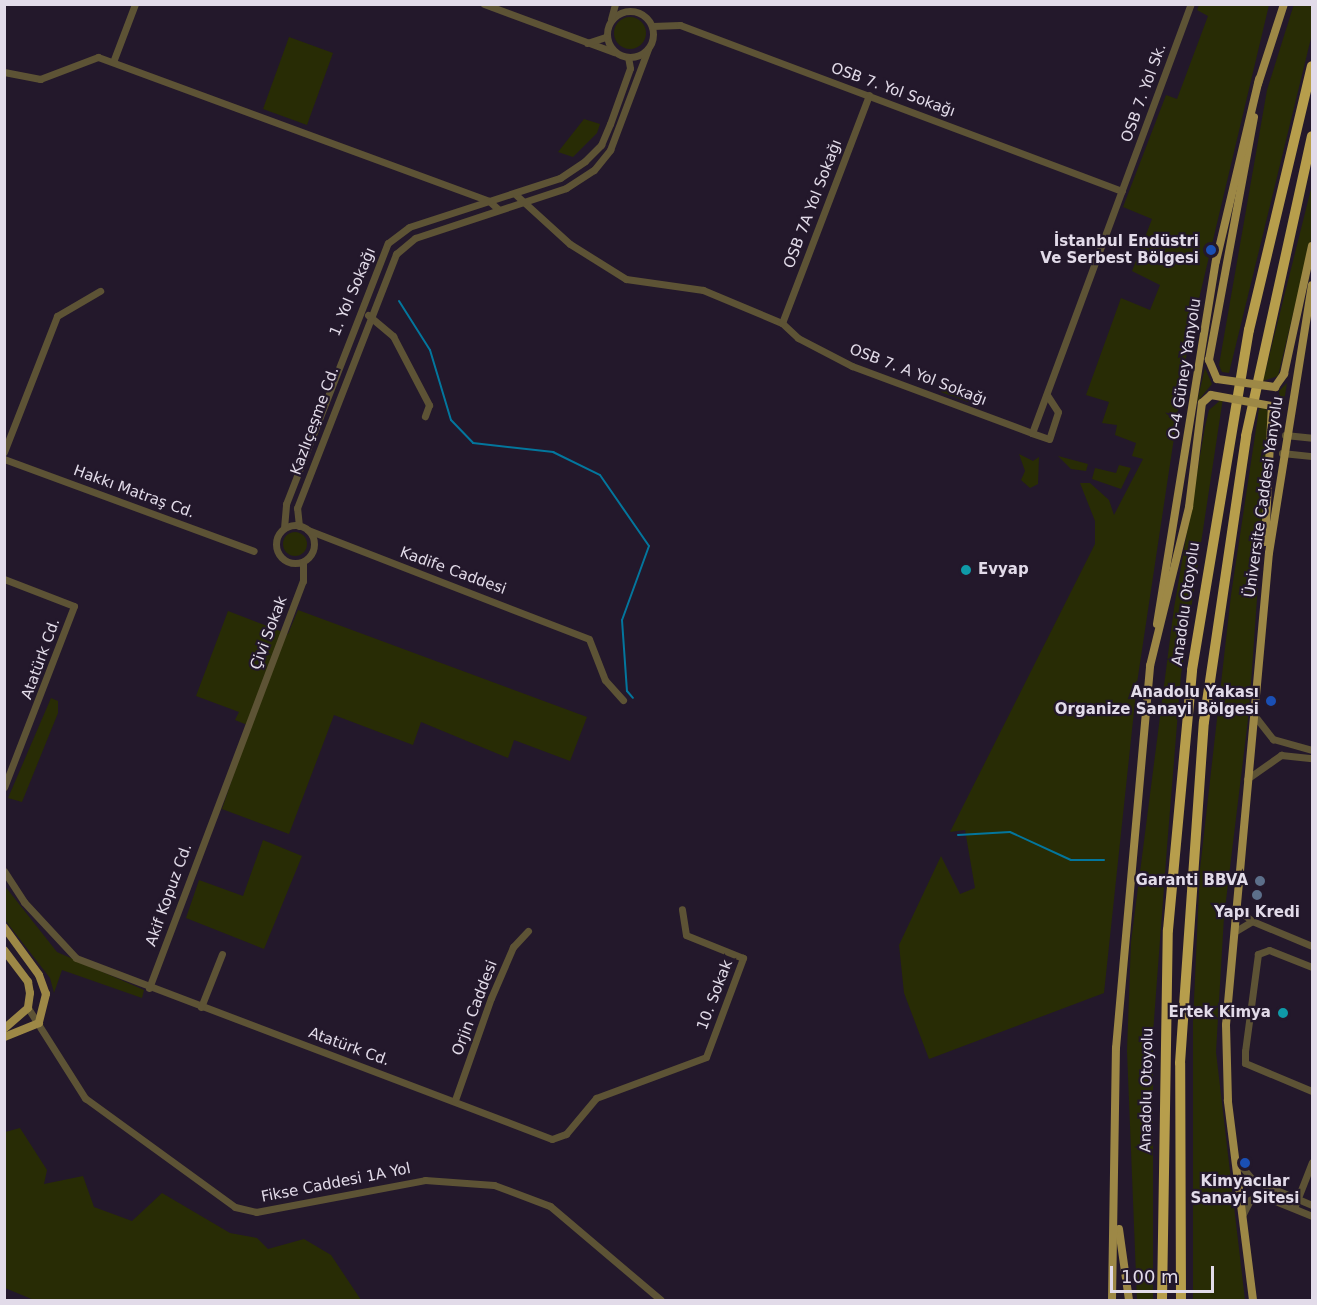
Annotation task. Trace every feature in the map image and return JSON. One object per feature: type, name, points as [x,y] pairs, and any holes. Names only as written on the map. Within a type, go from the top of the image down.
[{"type":"highway","name":"Anadolu Otoyolu","points":[[1162,1300],[1167,941],[1192,670],[1249,330],[1312,66]]},
{"type":"highway","points":[[1180,1300],[1180,1052],[1204,722],[1246,436],[1312,136]]},
{"type":"main road","points":[[1284,4],[1259,79],[1209,360],[1217,379],[1275,387],[1284,374],[1312,246]]},
{"type":"main road","name":"O-4 Güney Yanyolu","points":[[1150,666],[1216,261],[1259,79]]},
{"type":"main road","name":"Üniversite Caddesi Yanyolu","points":[[1253,1300],[1234,1153],[1226,1066],[1234,903],[1266,578],[1284,435],[1312,285]]},
{"type":"main road","points":[[1112,1300],[1116,1214],[1116,1048],[1150,666],[1189,507],[1202,403],[1211,395],[1272,406],[1266,578]]},
{"type":"main road","points":[[4,927],[39,975],[46,994],[39,1023],[4,1037]]},
{"type":"main road","points":[[4,950],[28,982],[28,1008],[4,1029]]},
{"type":"main road","points":[[1116,1214],[1129,1300]]},
{"type":"street","points":[[113,62],[135,4]]},
{"type":"street","points":[[484,4],[628,57],[648,49],[652,26],[643,14],[628,7],[610,20]]},
{"type":"street","points":[[614,52],[606,38],[615,4]]},
{"type":"street","name":"OSB 7. Yol Sk.","points":[[1122,191],[1191,4]]},
{"type":"street","name":"OSB 7. Yol Sokağı","points":[[652,26],[680,24],[1122,191]]},
{"type":"street","points":[[587,43],[606,38]]},
{"type":"street","name":"Kazlıçeşme Cd.","points":[[299,526],[294,520],[297,508],[388,267],[415,238],[566,188],[610,150],[648,49]]},
{"type":"street","points":[[4,72],[40,79],[89,57],[113,62],[489,201],[499,210]]},
{"type":"street","name":"1. Yol Sokağı","points":[[284,528],[286,504],[381,255],[409,227],[560,178],[601,145],[624,87],[628,57]]},
{"type":"street","name":"OSB 7A Yol Sokağı","points":[[782,323],[869,95]]},
{"type":"street","points":[[1047,394],[1058,412],[1049,439],[1032,433],[1122,191]]},
{"type":"street","name":"OSB 7. A Yol Sokağı","points":[[515,194],[570,244],[626,279],[703,290],[782,323],[798,338],[852,366],[1032,433]]},
{"type":"street","points":[[4,452],[40,354],[57,316],[99,291]]},
{"type":"street","points":[[368,315],[393,336],[429,405],[425,416]]},
{"type":"street","points":[[1284,435],[1312,438]]},
{"type":"street","points":[[1282,453],[1312,456]]},
{"type":"street","name":"Hakkı Matraş Cd.","points":[[4,459],[254,551]]},
{"type":"street","points":[[299,526],[308,530],[314,547],[303,562],[285,560],[277,550],[276,538],[284,528],[299,526]]},
{"type":"street","name":"Kadife Caddesi","points":[[308,530],[589,639],[605,680],[622,700]]},
{"type":"street","name":"Çivi Sokak","points":[[214,812],[303,581],[303,562]]},
{"type":"street","name":"Atatürk Cd.","points":[[4,579],[74,606],[4,787]]},
{"type":"street","points":[[1254,715],[1273,739],[1312,750]]},
{"type":"street","points":[[1247,779],[1281,755],[1312,758]]},
{"type":"street","name":"Akif Kopuz Cd.","points":[[149,988],[214,812]]},
{"type":"street","name":"Atatürk Cd.","points":[[4,872],[24,902],[76,958],[149,988],[455,1100],[552,1139],[566,1134],[596,1098],[706,1058]]},
{"type":"street","points":[[1234,903],[1252,921],[1312,946]]},
{"type":"street","name":"10. Sokak","points":[[682,909],[686,935],[743,958],[706,1058]]},
{"type":"street","points":[[1232,940],[1237,927],[1252,921]]},
{"type":"street","name":"Orjin Caddesi","points":[[455,1100],[491,998],[513,947],[528,931]]},
{"type":"street","points":[[1312,967],[1269,950],[1258,954],[1245,1063],[1312,1091]]},
{"type":"street","points":[[201,1007],[222,954]]},
{"type":"street","name":"Fikse Caddesi 1A Yol","points":[[28,1008],[39,1023],[45,1041],[85,1098],[235,1207],[256,1212],[425,1180],[494,1185],[550,1206],[661,1300]]},
{"type":"street","points":[[1234,1153],[1243,1173],[1312,1205]]},
{"type":"street","points":[[1294,1208],[1312,1162]]},
{"type":"street","points":[[1242,1217],[1256,1197],[1312,1216]]},
{"type":"green space","points":[[1294,4],[1312,5],[1312,34],[1229,373],[1222,372],[1219,365],[1267,90]]},
{"type":"green space","points":[[1199,5],[1269,5],[1188,345],[1137,683],[1104,993],[929,1059],[904,993],[899,945],[941,856],[960,894],[975,888],[965,830],[950,832],[1095,544],[1095,521],[1080,483],[1090,483],[1109,500],[1114,515],[1143,459],[1132,456],[1136,443],[1115,435],[1117,425],[1102,423],[1109,402],[1086,395],[1121,298],[1150,310],[1160,285],[1132,271],[1152,219],[1123,207],[1166,95],[1177,99],[1208,16],[1197,10]]},
{"type":"green space","points":[[630,17],[641,22],[646,33],[641,44],[630,49],[619,44],[614,33],[619,22]]},
{"type":"green space","points":[[289,37],[333,53],[307,125],[263,109]]},
{"type":"green space","points":[[584,119],[600,124],[597,133],[573,157],[558,152]]},
{"type":"green space","points":[[1312,185],[1312,236],[1278,376],[1263,381]]},
{"type":"green space","points":[[1205,368],[1212,384],[1197,402]]},
{"type":"green space","points":[[945,381],[972,391],[968,402],[941,392]]},
{"type":"green space","points":[[1287,383],[1282,414],[1279,391]]},
{"type":"green space","points":[[1223,398],[1181,675],[1167,847],[1153,1033],[1153,1300],[1137,1300],[1127,1051],[1131,942],[1174,608],[1205,427],[1209,410]]},
{"type":"green space","points":[[1265,407],[1270,416],[1249,711],[1224,917],[1216,1052],[1245,1300],[1193,1300],[1193,1022],[1200,869],[1231,595],[1259,409]]},
{"type":"green space","points":[[1019,454],[1033,461],[1039,457],[1038,484],[1030,488],[1021,480],[1025,471]]},
{"type":"green space","points":[[1058,456],[1088,464],[1086,471],[1071,469]]},
{"type":"green space","points":[[1119,465],[1131,468],[1121,489],[1092,479],[1095,468],[1116,473]]},
{"type":"green space","points":[[295,532],[304,535],[307,544],[304,553],[295,556],[286,553],[283,544],[286,535]]},
{"type":"green space","points":[[298,610],[587,717],[570,761],[514,740],[508,758],[421,722],[413,745],[334,715],[289,834],[222,809],[250,726],[235,720],[239,712],[196,696],[228,611],[288,634]]},
{"type":"green space","points":[[51,698],[58,701],[58,713],[22,802],[8,798]]},
{"type":"green space","points":[[263,840],[302,856],[264,949],[186,918],[199,880],[243,896]]},
{"type":"green space","points":[[4,885],[57,952],[144,990],[142,998],[62,970],[54,993],[50,978],[5,920]]},
{"type":"green space","points":[[20,1128],[47,1170],[44,1184],[83,1176],[94,1207],[132,1221],[162,1193],[230,1233],[257,1238],[268,1249],[304,1239],[331,1255],[361,1300],[34,1300],[5,1288],[5,1132]]},
{"type":"waterway","points":[[399,301],[430,350],[451,420],[473,443],[553,452],[600,475],[649,546],[622,620],[627,691],[633,698]]},
{"type":"waterway","points":[[958,835],[1010,832],[1071,860],[1104,860]]},
{"type":"place","name":"İstanbul Endüstri Ve Serbest Bölgesi","points":[[1211,250]]},
{"type":"place","name":"Evyap","points":[[966,570]]},
{"type":"place","name":"Anadolu Yakası Organize Sanayi Bölgesi","points":[[1271,701]]},
{"type":"place","name":"Garanti BBVA","points":[[1260,881]]},
{"type":"place","name":"Yapı Kredi","points":[[1257,895]]},
{"type":"place","name":"Ertek Kimya","points":[[1283,1013]]},
{"type":"place","name":"Kimyacılar Sanayi Sitesi","points":[[1245,1163]]}]
